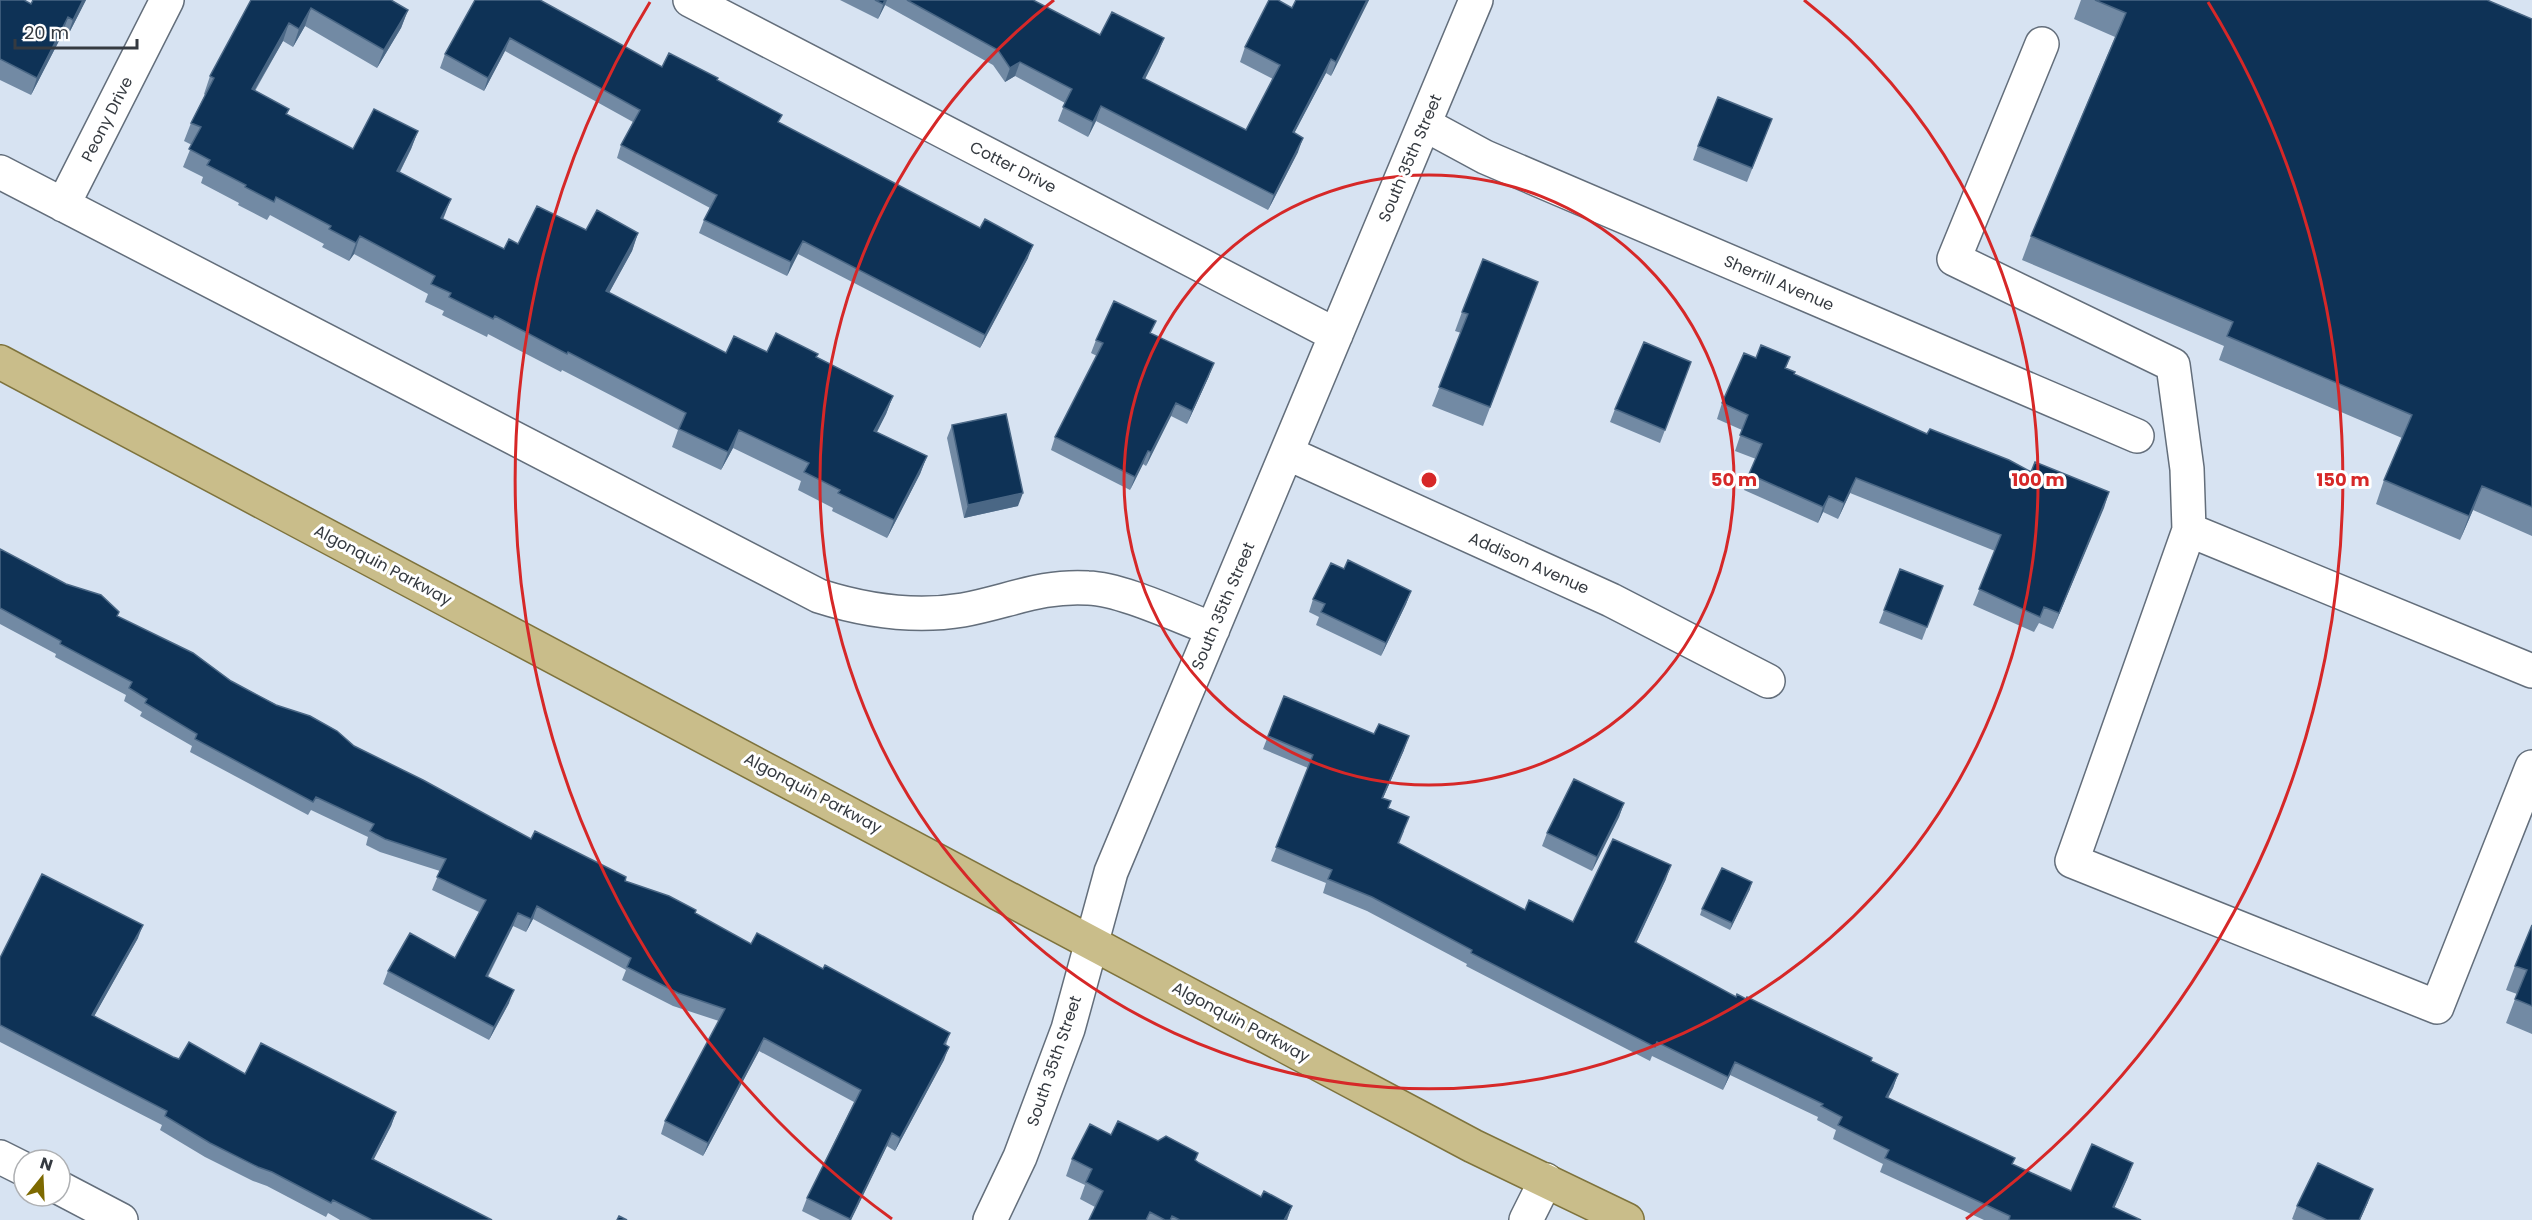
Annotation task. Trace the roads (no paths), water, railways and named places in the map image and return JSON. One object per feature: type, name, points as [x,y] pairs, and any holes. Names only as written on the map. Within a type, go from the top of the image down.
[{"type":"main road","name":"Algonquin Parkway","points":[[0,362],[1000,892],[1093,944],[1473,1146],[1627,1220]]},
{"type":"street","name":"Peony Drive","points":[[63,205],[166,0]]},
{"type":"street","name":"Cotter Drive","points":[[690,0],[1336,334]]},
{"type":"street","name":"South 35th Street","points":[[990,1220],[1020,1157],[1068,1029],[1111,872],[1476,0]]},
{"type":"street","points":[[2042,44],[1954,259],[2173,365],[2187,470],[2189,530],[2072,861],[2437,1007],[2532,767]]},
{"type":"street","name":"Sherrill Avenue","points":[[1424,124],[1485,157],[2137,436]]},
{"type":"street","points":[[0,172],[819,596],[873,610],[929,613],[963,609],[1036,591],[1090,588],[1116,593],[1213,630]]},
{"type":"street","name":"Addison Avenue","points":[[1287,453],[1611,600],[1768,681]]},
{"type":"street","points":[[2189,530],[2532,671]]},
{"type":"street","points":[[1526,1220],[1546,1180]]},
{"type":"street","points":[[72,1194],[121,1220]]}]
